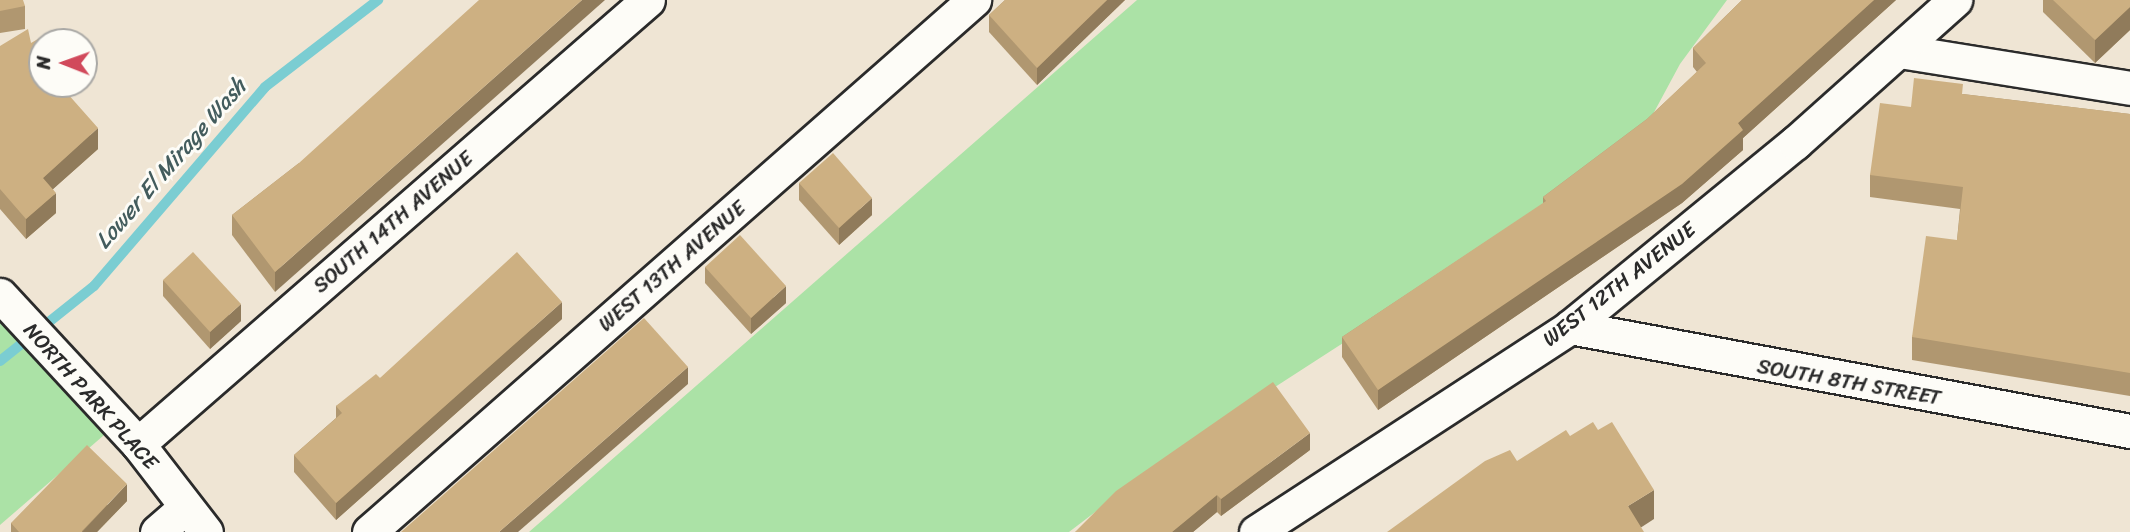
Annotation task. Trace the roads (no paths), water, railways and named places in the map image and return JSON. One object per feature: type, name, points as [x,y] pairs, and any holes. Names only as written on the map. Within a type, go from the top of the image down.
[{"type":"street","name":"SOUTH 14TH AVENUE","points":[[138,444],[648,0]]},
{"type":"street","name":"WEST 13TH AVENUE","points":[[369,532],[975,0]]},
{"type":"street","name":"WEST 12TH AVENUE","points":[[1256,532],[1570,327],[1900,51],[1955,0]]},
{"type":"street","points":[[1900,51],[2130,88]]},
{"type":"street","name":"NORTH PARK PLACE","points":[[0,295],[138,444],[195,520]]},
{"type":"street","name":"SOUTH 8TH STREET","points":[[1570,327],[2130,431]]},
{"type":"street","points":[[157,532],[195,520]]},
{"type":"waterway","name":"Lower El Mirage Wash","points":[[0,361],[94,286],[265,87],[378,0]]}]
